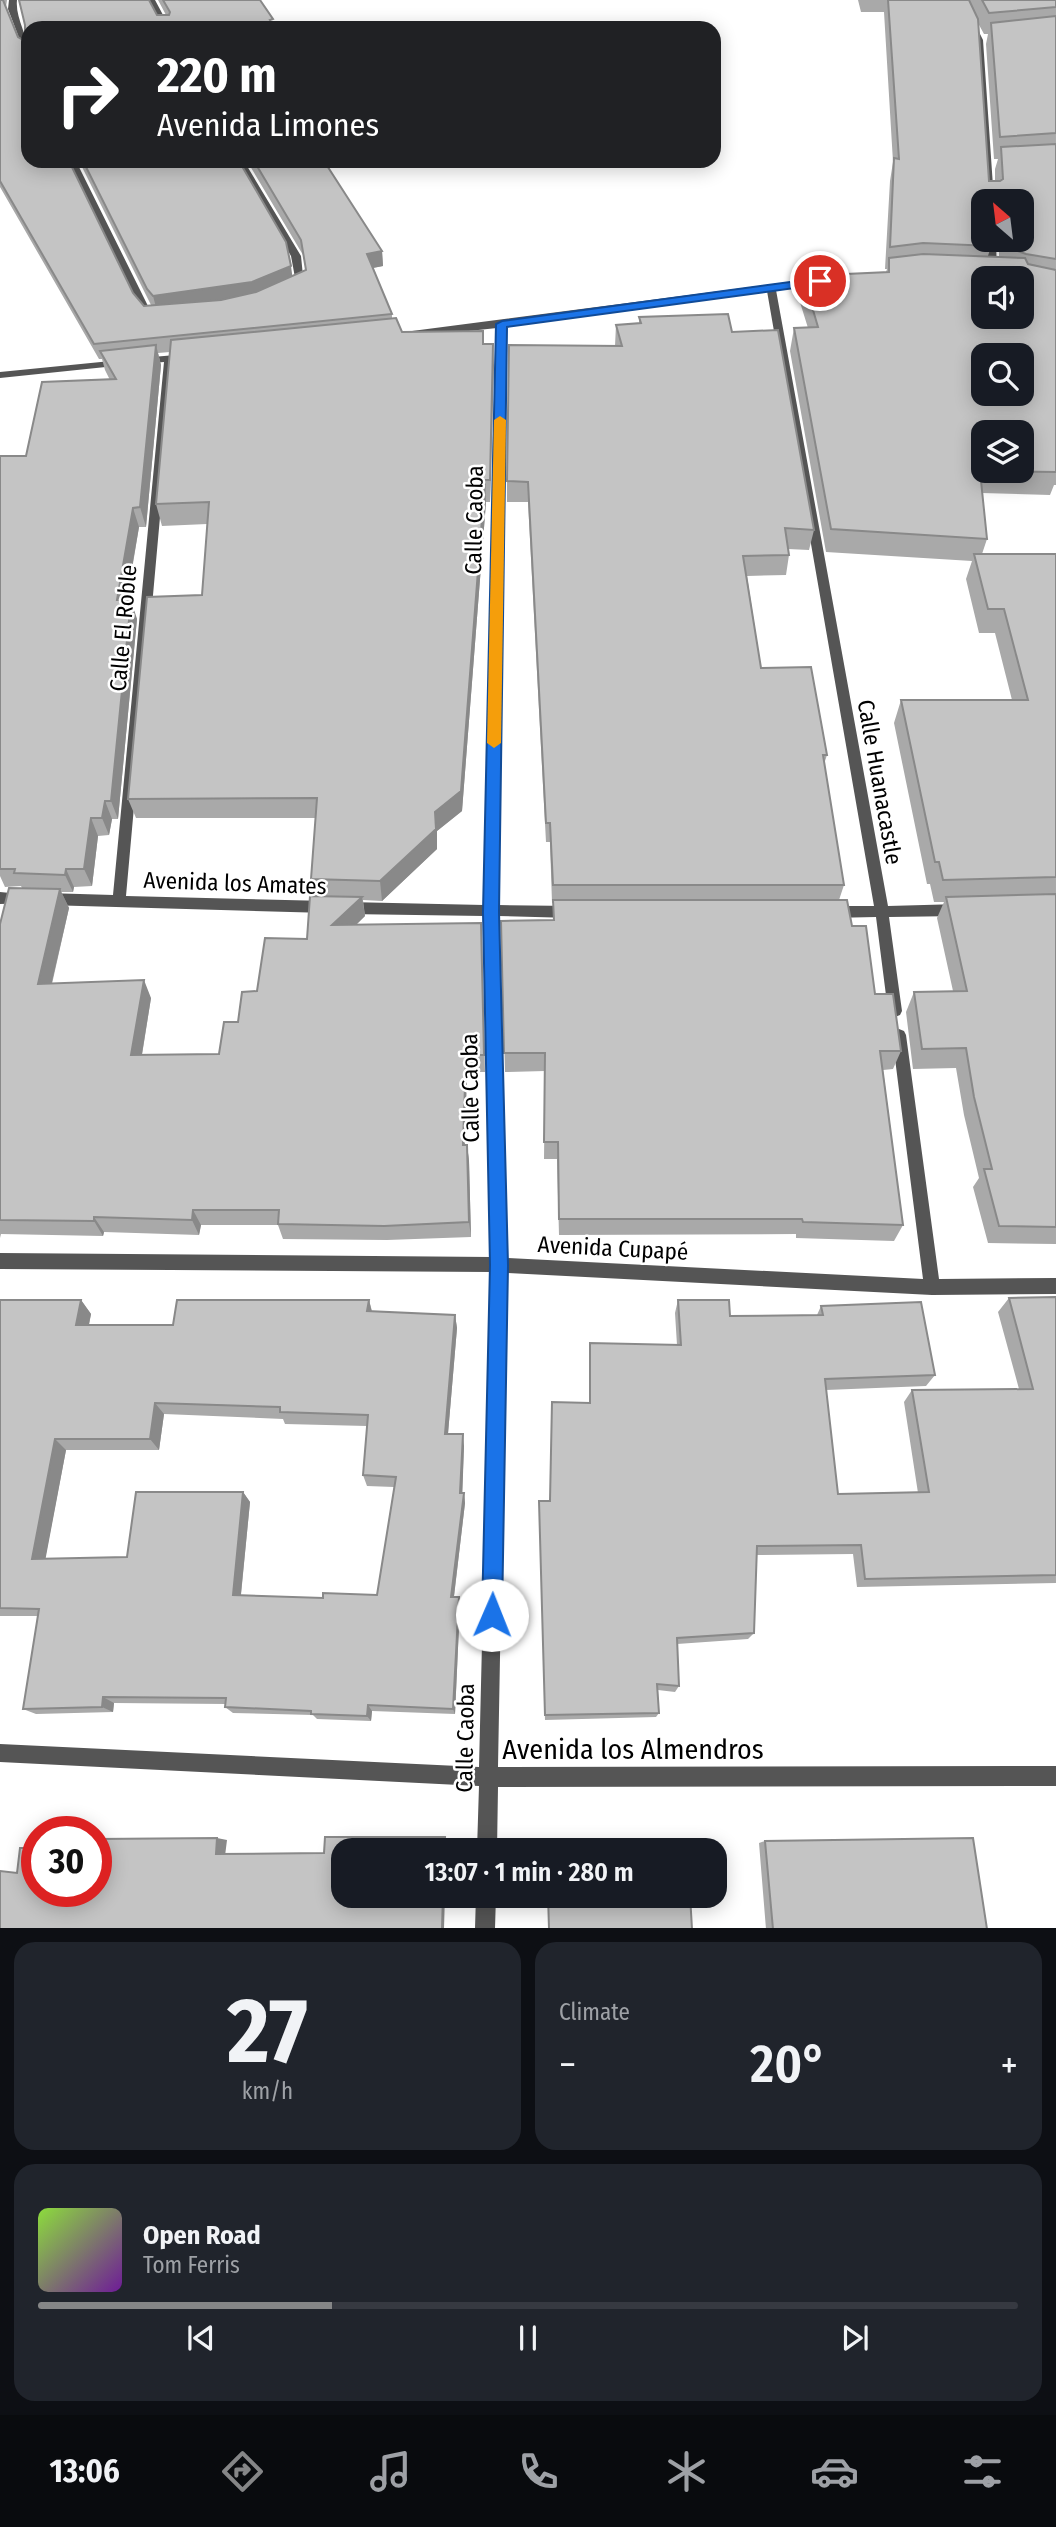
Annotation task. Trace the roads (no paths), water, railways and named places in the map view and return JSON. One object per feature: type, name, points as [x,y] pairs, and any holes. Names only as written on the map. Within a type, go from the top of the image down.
[{"type":"street","points":[[13,0],[12,9],[21,33]]},
{"type":"street","points":[[151,0],[162,21]]},
{"type":"street","points":[[959,0],[979,40],[990,189]]},
{"type":"street","points":[[979,40],[992,38]]},
{"type":"street","points":[[989,165],[1003,164]]},
{"type":"street","points":[[75,168],[144,307],[154,317],[166,316]]},
{"type":"street","points":[[244,168],[296,256],[301,284],[290,289]]},
{"type":"street","points":[[405,334],[502,324],[824,281]]},
{"type":"street","name":"Calle Huanacastle","points":[[771,287],[882,912],[932,1287]]},
{"type":"street","name":"Calle Caoba","points":[[487,1838],[499,1265],[491,912],[502,324]]},
{"type":"street","points":[[0,375],[196,356]]},
{"type":"street","name":"Calle El Roble","points":[[119,901],[169,358]]},
{"type":"street","name":"Avenida los Amates","points":[[0,898],[491,912],[589,912]]},
{"type":"street","points":[[812,912],[976,909]]},
{"type":"street","name":"Avenida Cupapé","points":[[0,1261],[499,1265],[932,1287],[1056,1286]]},
{"type":"street","name":"Avenida los Almendros","points":[[0,1753],[489,1777],[1056,1776]]},
{"type":"street","points":[[485,1928],[486,1908]]}]
